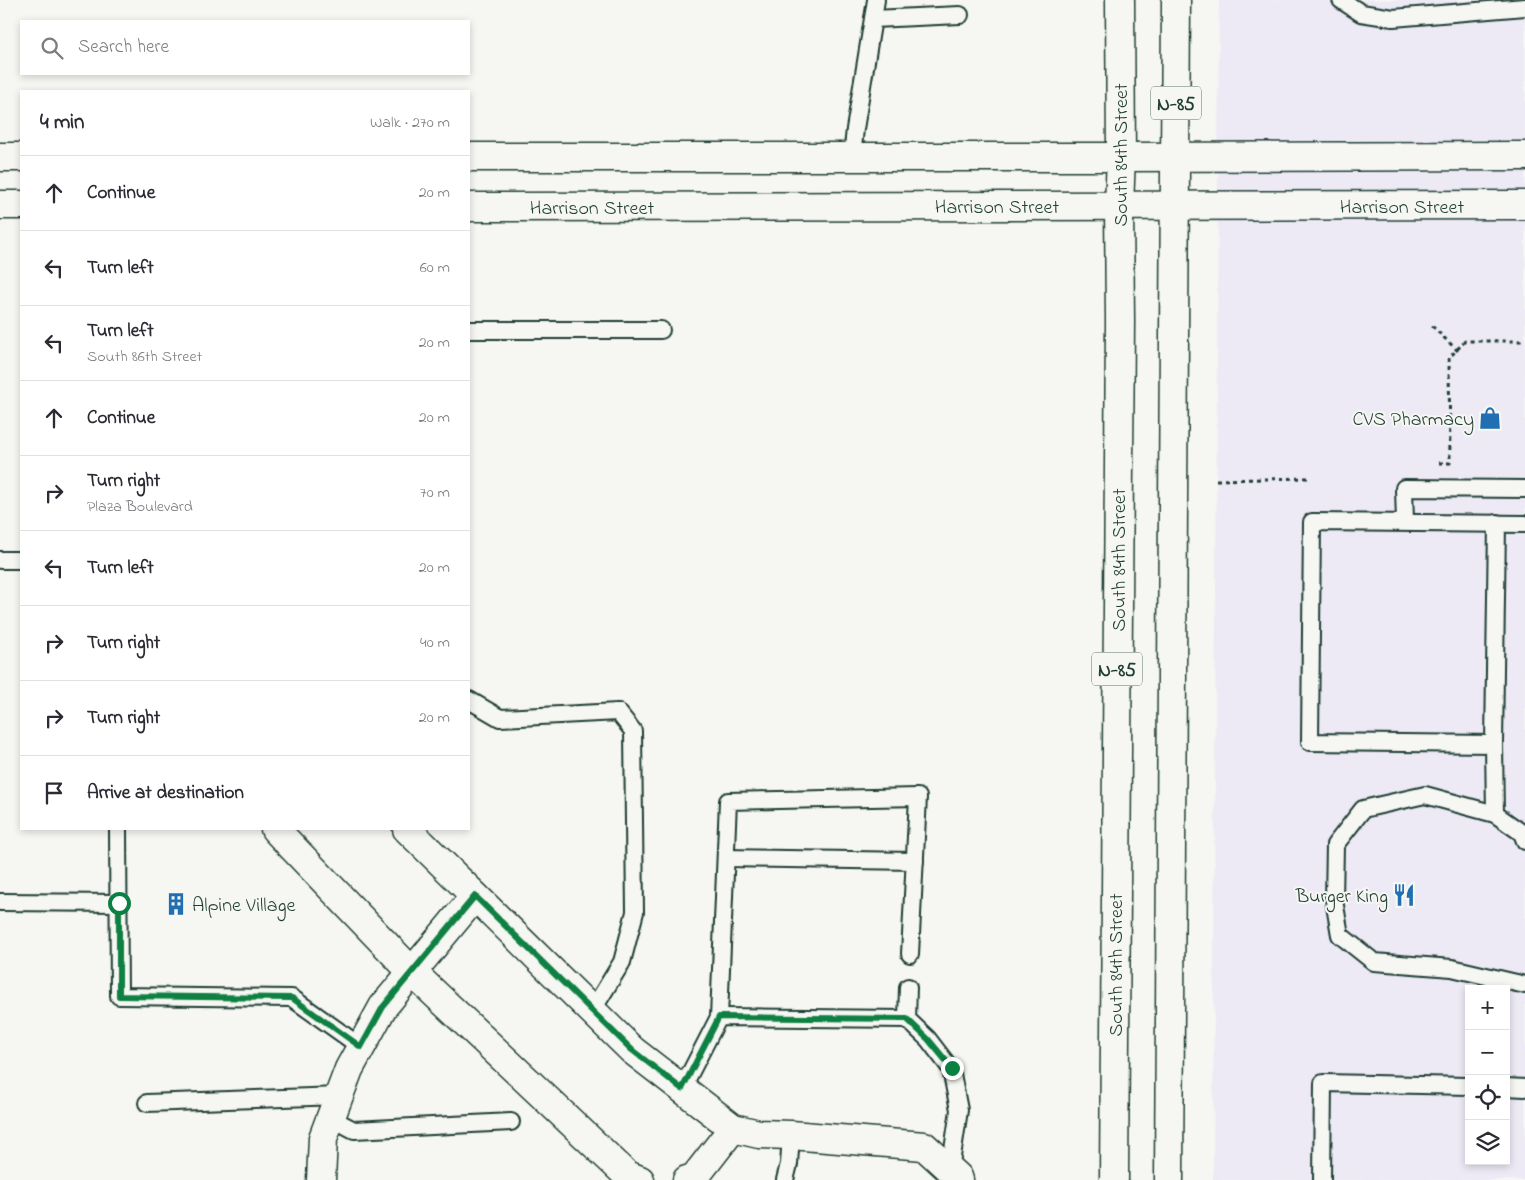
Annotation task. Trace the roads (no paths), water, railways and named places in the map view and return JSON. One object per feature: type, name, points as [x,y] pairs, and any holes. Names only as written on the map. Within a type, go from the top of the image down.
[{"type":"main road","name":"South 84th Street","points":[[1114,1180],[1120,322],[1119,206],[1121,158],[1120,0]]},
{"type":"main road","name":"N-85","points":[[1169,1180],[1176,0]]},
{"type":"main road","points":[[0,156],[20,156]]},
{"type":"main road","points":[[470,157],[1121,158],[1525,156]]},
{"type":"main road","points":[[0,205],[20,205]]},
{"type":"main road","name":"Harrison Street","points":[[470,208],[1525,205]]},
{"type":"main road","points":[[276,830],[412,972],[627,1176],[640,1180]]},
{"type":"main road","points":[[408,830],[632,1050],[732,1128],[759,1134],[924,1146],[955,1175]]},
{"type":"main road","points":[[321,1180],[323,1138],[349,1069],[383,1007],[475,896]]},
{"type":"main road","points":[[688,1180],[694,1178],[732,1128]]},
{"type":"lane","points":[[852,158],[876,0]]},
{"type":"lane","points":[[1341,0],[1361,13],[1393,18],[1525,7]]},
{"type":"lane","points":[[873,19],[960,15]]},
{"type":"lane","points":[[470,330],[661,330]]},
{"type":"lane","points":[[1405,522],[1404,488],[1525,489]]},
{"type":"lane","points":[[1494,744],[1310,742],[1312,522],[1525,524]]},
{"type":"lane","points":[[1495,814],[1497,523]]},
{"type":"lane","points":[[0,560],[20,560]]},
{"type":"lane","points":[[470,701],[500,718],[618,712],[633,731],[635,912],[622,962],[592,1011]]},
{"type":"lane","points":[[1525,842],[1522,833],[1495,814],[1425,795],[1363,809],[1334,844],[1334,900],[1340,934],[1374,962],[1452,968],[1525,985]]},
{"type":"lane","points":[[682,1089],[719,1017],[728,802],[918,797],[910,954]]},
{"type":"lane","points":[[118,830],[119,996],[292,998],[361,1047]]},
{"type":"lane","points":[[726,858],[915,861]]},
{"type":"lane","points":[[0,902],[119,903]]},
{"type":"lane","points":[[907,1019],[908,987]]},
{"type":"lane","points":[[719,1017],[907,1019],[928,1039],[952,1068],[959,1110],[955,1175]]},
{"type":"lane","points":[[1322,1180],[1323,1083],[1465,1086]]},
{"type":"lane","points":[[1510,1087],[1525,1088]]},
{"type":"lane","points":[[147,1103],[335,1107],[354,1130],[511,1122]]},
{"type":"lane","points":[[785,1180],[789,1164],[791,1135]]},
{"type":"place","name":"CVS Pharmacy","points":[[1490,418]]},
{"type":"place","name":"Burger King","points":[[1404,895]]},
{"type":"place","name":"Alpine Village","points":[[176,904]]}]
